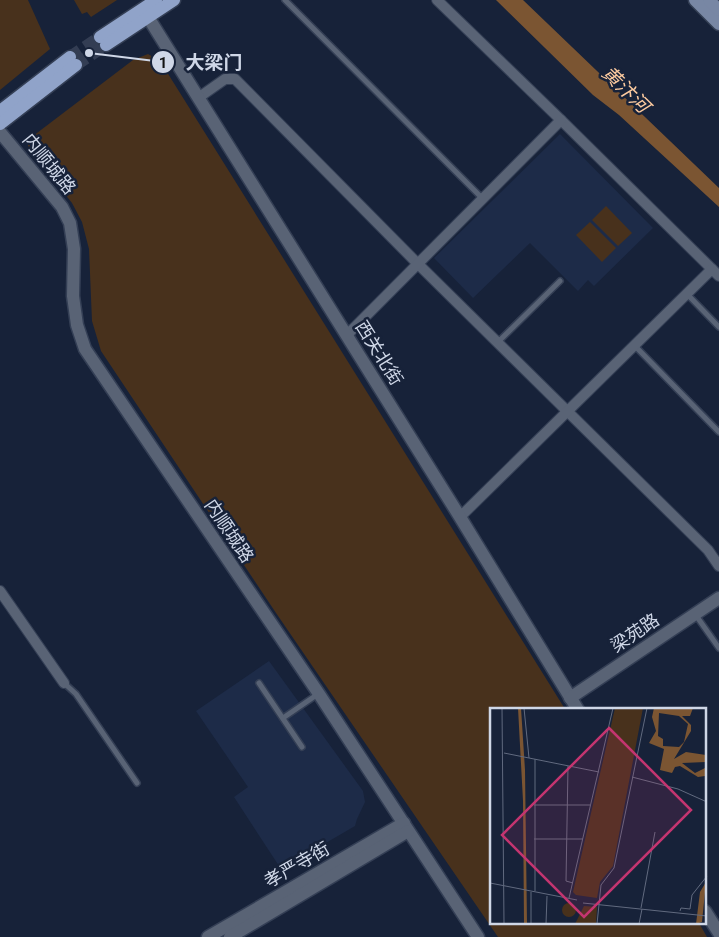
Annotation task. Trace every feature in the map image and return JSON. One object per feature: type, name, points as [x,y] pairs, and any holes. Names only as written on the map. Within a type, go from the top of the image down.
[{"type":"main road","points":[[156,0],[103,41],[148,18],[174,0]]},
{"type":"main road","points":[[695,0],[719,24]]},
{"type":"main road","points":[[709,0],[719,10]]},
{"type":"main road","points":[[0,111],[73,61],[0,124]]},
{"type":"street","points":[[438,0],[716,273],[687,294],[460,517]]},
{"type":"street","name":"西关北街","points":[[148,18],[347,335],[577,708]]},
{"type":"street","points":[[198,98],[225,80],[235,79],[417,263],[708,550],[719,566]]},
{"type":"street","points":[[347,335],[561,120]]},
{"type":"street","name":"内顺城路","points":[[0,132],[62,207],[70,223],[74,249],[73,296],[77,325],[85,349],[319,694],[478,937]]},
{"type":"street","points":[[0,591],[64,683]]},
{"type":"street","name":"梁苑路","points":[[570,698],[719,598]]},
{"type":"street","name":"孝严寺街","points":[[208,937],[406,827]]},
{"type":"street","name":"孝严寺街","points":[[230,937],[406,827]]},
{"type":"street","points":[[706,912],[719,933]]},
{"type":"lane","points":[[285,0],[482,198]]},
{"type":"lane","points":[[498,341],[560,281]]},
{"type":"lane","points":[[687,294],[719,327]]},
{"type":"lane","points":[[635,346],[719,432]]},
{"type":"lane","points":[[696,614],[719,648]]},
{"type":"lane","points":[[64,683],[76,694],[137,783]]},
{"type":"lane","points":[[259,683],[302,747]]},
{"type":"lane","points":[[283,718],[319,694]]},
{"type":"shaded area","points":[[0,0],[28,0],[50,49],[0,90]]},
{"type":"shaded area","points":[[74,0],[117,0],[91,17],[87,12],[82,14]]},
{"type":"shaded area","points":[[496,0],[523,0],[719,188],[719,207],[619,115],[593,95]]},
{"type":"shaded area","points":[[148,54],[160,61],[564,708],[490,708],[490,924],[700,924],[707,937],[498,937],[276,613],[101,351],[92,321],[89,249],[82,222],[72,203],[28,148],[28,144],[33,136],[133,60]]},
{"type":"shaded area","points":[[560,134],[653,228],[594,286],[588,280],[578,291],[530,243],[473,298],[434,258]]},
{"type":"shaded area","points":[[606,206],[632,233],[618,246],[592,220]]},
{"type":"shaded area","points":[[590,222],[616,248],[602,262],[576,235]]},
{"type":"shaded area","points":[[269,661],[363,791],[365,802],[355,826],[281,869],[234,797],[248,787],[196,711]]},
{"type":"tunnel","points":[[70,57],[100,37]]},
{"type":"tunnel","points":[[76,65],[106,45]]},
{"type":"place","name":"大梁门","points":[[89,53]]},
{"type":"water label","name":"黄汴河","points":[[626,89]]}]
